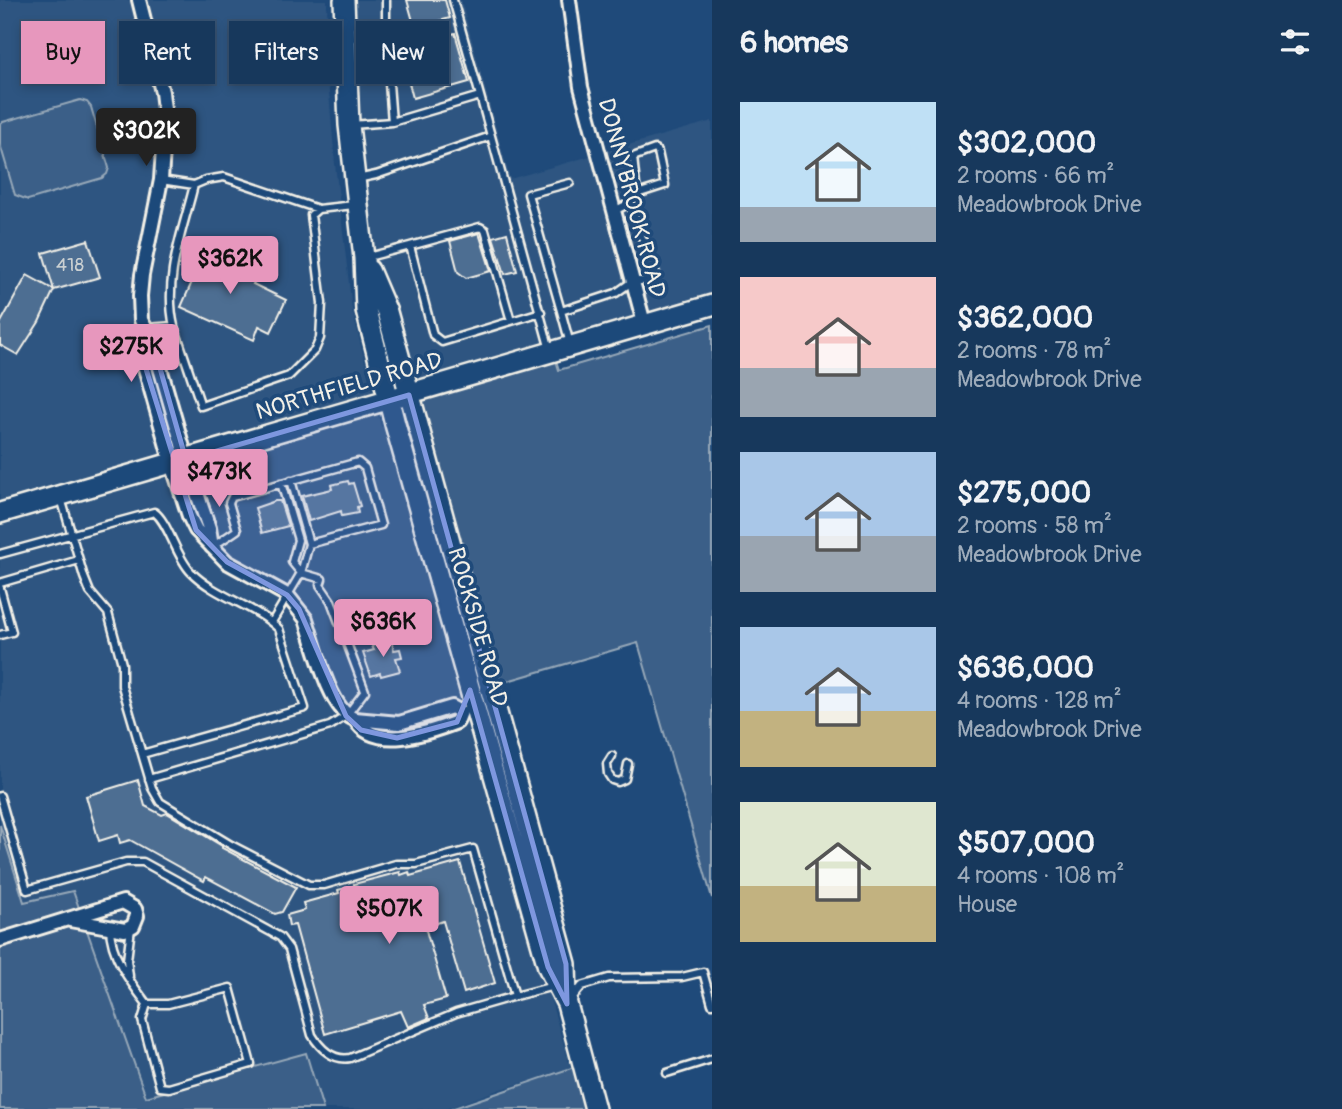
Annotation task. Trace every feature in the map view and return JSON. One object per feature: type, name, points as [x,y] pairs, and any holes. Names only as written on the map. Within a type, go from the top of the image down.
[{"type":"main road","name":"ROCKSIDE ROAD","points":[[344,0],[349,125],[364,258],[366,310],[389,401],[548,967],[567,1004],[595,1109]]},
{"type":"main road","name":"ROCKSIDE ROAD","points":[[364,258],[387,312],[409,395],[477,708],[566,964],[567,1004]]},
{"type":"main road","name":"NORTHFIELD ROAD","points":[[0,513],[712,305]]},
{"type":"street","points":[[139,0],[162,92],[164,118],[161,180],[142,275],[139,309],[144,328],[152,340],[179,462],[209,528],[212,547],[227,562],[287,595],[306,619],[330,688],[350,718],[399,723],[452,707],[477,708]]},
{"type":"street","name":"DONNYBROOK ROAD","points":[[569,0],[581,88],[644,323]]},
{"type":"street","points":[[0,940],[123,902],[135,909],[136,921],[125,930],[70,920]]},
{"type":"lane","points":[[386,0],[386,45],[392,122]]},
{"type":"lane","points":[[453,0],[550,352]]},
{"type":"lane","points":[[349,125],[392,122],[480,96]]},
{"type":"lane","points":[[354,179],[376,175],[491,136]]},
{"type":"lane","points":[[614,211],[637,194],[665,185],[658,152],[654,149],[633,157],[637,194]]},
{"type":"lane","points":[[161,180],[194,185],[215,177],[224,177],[318,209],[356,205]]},
{"type":"lane","points":[[570,183],[528,194],[570,346]]},
{"type":"lane","points":[[194,185],[173,266],[171,296],[174,326],[201,406],[282,379],[298,369],[315,350],[320,338],[322,303],[310,219],[318,209]]},
{"type":"lane","points":[[630,201],[641,236],[650,250]]},
{"type":"lane","points":[[364,258],[480,227],[485,230],[511,321]]},
{"type":"lane","points":[[410,246],[433,335],[442,342],[541,312]]},
{"type":"lane","points":[[561,311],[616,293],[633,281],[653,281],[656,273]]},
{"type":"lane","points":[[144,328],[174,326]]},
{"type":"lane","points":[[212,547],[237,530],[229,503],[232,496],[358,463],[365,468],[381,525],[309,544]]},
{"type":"lane","points":[[272,622],[301,573],[309,544],[291,480]]},
{"type":"lane","points":[[149,779],[350,718],[365,691],[331,601],[320,585],[321,579],[301,573],[292,562],[298,540],[281,483]]},
{"type":"lane","points":[[61,496],[90,592],[108,613],[122,664],[122,686],[149,779],[160,802],[231,845],[309,885],[324,885],[396,864],[416,864],[473,849],[515,996]]},
{"type":"lane","points":[[0,554],[154,512],[161,516],[190,571],[223,596],[272,622],[279,629],[305,708],[142,754]]},
{"type":"lane","points":[[0,635],[12,632],[0,585],[79,560]]},
{"type":"lane","points":[[612,756],[607,764],[612,780],[618,782],[625,779],[628,764]]},
{"type":"lane","points":[[0,796],[27,890],[127,862],[143,862],[279,937],[289,949],[312,1035],[317,1044],[336,1057],[350,1058],[456,1013],[557,985]]},
{"type":"lane","points":[[110,927],[110,936],[129,982],[147,1004]]},
{"type":"lane","points":[[129,982],[127,960],[131,927]]},
{"type":"lane","points":[[567,1004],[582,986],[610,978],[682,977],[703,972],[712,1004]]},
{"type":"lane","points":[[230,988],[251,1064],[169,1088],[160,1087],[142,1020],[147,1004],[168,1004],[230,988]]},
{"type":"lane","points":[[667,1073],[712,1059]]},
{"type":"highlighted area","points":[[144,328],[152,340],[186,460],[409,395],[566,964],[567,1004],[548,967],[470,690],[457,722],[397,738],[361,730],[346,716],[299,609],[287,595],[227,562],[196,530],[137,340]]},
{"type":"shaded area","points":[[0,0],[327,0],[327,21],[229,21],[229,84],[328,84],[352,309],[381,426],[389,432],[441,613],[451,662],[571,1069],[501,1089],[446,1109],[323,1109],[305,1053],[146,1097],[73,891],[24,902],[0,825]]},
{"type":"shaded area","points":[[344,0],[461,0],[510,179],[712,121],[712,305],[409,395],[364,258]]},
{"type":"shaded area","points":[[80,100],[91,107],[109,168],[107,174],[102,178],[28,200],[15,195],[0,144],[0,125]]},
{"type":"shaded area","points":[[712,325],[712,898],[638,643],[490,686],[409,395],[553,351],[559,370]]},
{"type":"shaded area","points":[[0,825],[24,902],[73,891],[146,1097],[306,1053],[323,1109],[0,1109]]},
{"type":"shaded area","points":[[583,1064],[595,1109],[451,1109]]},
{"type":"building","points":[[407,0],[445,0],[450,18],[440,21],[413,21]]},
{"type":"building","points":[[455,33],[469,82],[413,98],[409,84],[449,84],[449,35]]},
{"type":"building","points":[[479,233],[491,271],[466,278],[458,272],[450,241]]},
{"type":"building","points":[[507,233],[517,271],[505,274],[493,237]]},
{"type":"building","points":[[88,240],[100,277],[54,290],[43,253]]},
{"type":"building","points":[[195,250],[237,268],[240,262],[259,271],[253,284],[286,300],[271,332],[259,326],[254,340],[181,307],[192,282],[182,277]]},
{"type":"building","points":[[27,275],[54,290],[39,322],[18,355],[0,345],[0,324]]},
{"type":"building","points":[[348,481],[349,484],[353,483],[360,506],[357,507],[358,513],[342,516],[341,511],[309,521],[302,496],[332,489],[331,485]]},
{"type":"building","points":[[280,501],[288,526],[262,533],[255,508]]},
{"type":"building","points":[[391,640],[394,650],[400,649],[402,657],[396,658],[400,671],[371,676],[363,653],[374,650],[372,646]]},
{"type":"building","points":[[138,780],[145,806],[162,815],[167,813],[222,848],[296,887],[282,912],[275,914],[206,877],[204,881],[130,840],[120,843],[118,835],[99,841],[86,796]]},
{"type":"building","points":[[460,862],[495,983],[464,993],[443,921],[425,927],[446,999],[424,1005],[429,1018],[408,1027],[401,1011],[325,1034],[295,925],[289,926],[287,915],[305,910],[303,903],[339,893],[338,890],[354,884],[400,872],[401,875],[409,872],[410,876]]}]
